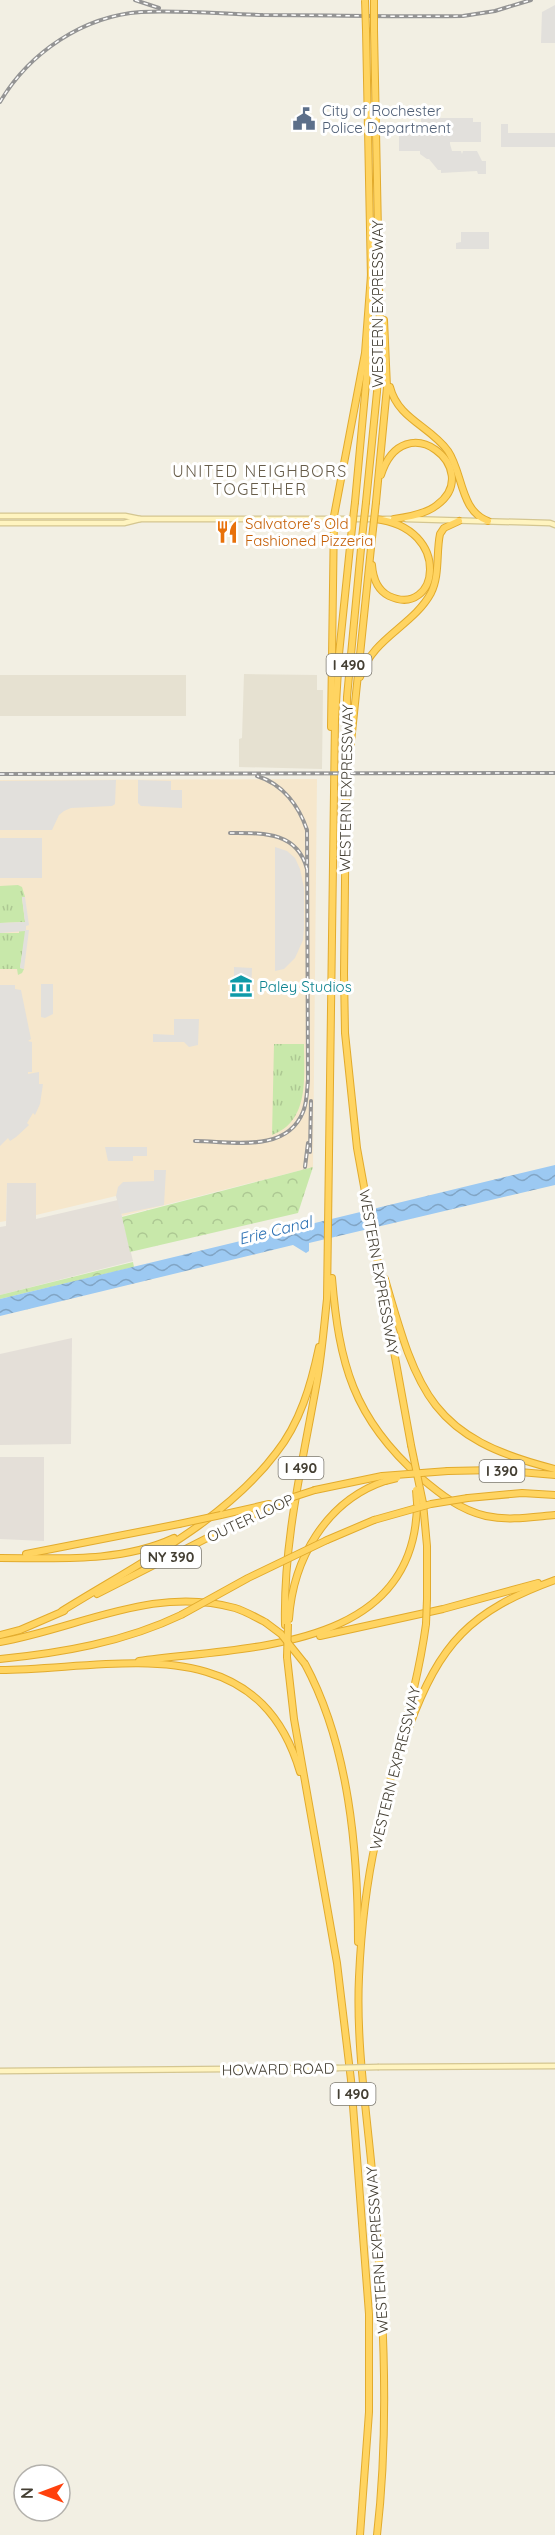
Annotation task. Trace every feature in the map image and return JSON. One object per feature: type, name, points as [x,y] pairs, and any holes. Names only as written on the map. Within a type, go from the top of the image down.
[{"type":"highway","name":"WESTERN EXPRESSWAY","points":[[360,2535],[369,2412],[369,2314],[345,2015],[291,1697],[287,1657],[287,1566],[291,1528],[318,1378],[326,1311],[329,1253],[334,785],[338,669],[369,364],[371,275],[365,0]]},
{"type":"highway","name":"WESTERN EXPRESSWAY","points":[[374,0],[379,370],[348,689],[345,1032],[354,1125],[427,1546],[426,1624],[417,1683],[373,1858],[358,1978],[363,2074],[384,2334],[384,2435],[377,2535]]},
{"type":"highway","points":[[334,785],[331,720],[334,519],[365,353],[371,275]]},
{"type":"highway","points":[[379,275],[391,392],[399,408],[445,447],[456,466],[470,507],[488,521]]},
{"type":"highway","points":[[346,792],[388,372]]},
{"type":"highway","points":[[376,502],[384,466],[396,450],[416,443],[430,445],[441,453],[449,464],[451,473],[451,485],[445,497],[431,509],[394,519]]},
{"type":"highway","points":[[372,538],[373,571],[379,589],[388,596],[399,599],[409,598],[421,592],[428,583],[431,572],[429,557],[423,544],[403,528],[375,519]]},
{"type":"highway","points":[[355,698],[361,672],[370,655],[423,604],[431,593],[436,575],[440,536],[444,528],[459,521]]},
{"type":"highway","points":[[374,1243],[410,1362],[437,1408],[473,1439],[526,1462],[555,1469]]},
{"type":"highway","points":[[329,1253],[336,1329],[344,1363],[354,1392],[387,1444],[435,1490],[470,1511],[504,1518],[555,1515]]},
{"type":"highway","points":[[62,1611],[196,1527],[257,1474],[277,1453],[289,1433],[310,1384],[326,1311]]},
{"type":"highway","name":"I 390","points":[[384,1479],[448,1471],[496,1470],[555,1475]]},
{"type":"highway","points":[[287,1624],[298,1573],[313,1540],[325,1522],[351,1498],[384,1479]]},
{"type":"highway","name":"OUTER LOOP","points":[[0,1635],[20,1630],[62,1611],[278,1502],[315,1490],[384,1479]]},
{"type":"highway","points":[[0,1659],[98,1644],[140,1633],[181,1616],[248,1578],[374,1520],[431,1504],[468,1498],[522,1493],[555,1495]]},
{"type":"highway","points":[[0,1557],[54,1550],[278,1502]]},
{"type":"highway","points":[[114,1665],[276,1643],[311,1636],[343,1624],[362,1613],[391,1586],[412,1546],[420,1503]]},
{"type":"highway","points":[[0,1557],[117,1556],[160,1544],[196,1527]]},
{"type":"highway","points":[[311,1636],[321,1636],[414,1616],[555,1579]]},
{"type":"highway","points":[[393,1773],[422,1692],[450,1644],[486,1611],[555,1579]]},
{"type":"highway","points":[[0,1642],[110,1612],[167,1602],[195,1602],[237,1609],[265,1622],[281,1634],[305,1664],[322,1700],[349,1803],[357,1889],[358,1978]]},
{"type":"highway","points":[[0,1670],[164,1665],[194,1667],[237,1683],[269,1710],[287,1735],[309,1805]]},
{"type":"main road","points":[[0,516],[124,516],[140,519],[394,519],[554,523]]},
{"type":"main road","points":[[0,523],[124,523],[140,519]]},
{"type":"main road","name":"HOWARD ROAD","points":[[0,2071],[555,2066]]},
{"type":"shaded area","points":[[555,5],[555,43],[541,43],[542,12]]},
{"type":"shaded area","points":[[421,118],[473,118],[473,122],[481,122],[481,142],[450,142],[450,144],[452,151],[461,151],[462,154],[463,151],[477,151],[482,161],[486,161],[486,174],[478,174],[477,171],[441,173],[441,170],[438,170],[429,159],[420,154],[420,151],[399,151],[399,129],[421,129]]},
{"type":"shaded area","points":[[501,124],[508,124],[508,133],[555,133],[555,147],[501,147]]},
{"type":"shaded area","points":[[461,232],[489,232],[489,249],[456,249],[456,243],[461,242]]},
{"type":"shaded area","points":[[244,674],[317,675],[317,690],[323,690],[322,769],[239,767]]},
{"type":"shaded area","points":[[0,675],[186,675],[186,716],[0,716]]},
{"type":"shaded area","points":[[317,779],[313,1167],[122,1216],[116,1196],[36,1215],[36,1183],[7,1183],[6,1221],[0,1222],[0,780]]},
{"type":"shaded area","points":[[116,780],[115,804],[112,806],[71,808],[59,815],[52,830],[0,830],[0,781]]},
{"type":"shaded area","points":[[138,780],[171,781],[171,790],[182,790],[182,808],[141,806],[138,803]]},
{"type":"shaded area","points":[[0,838],[42,838],[42,878],[0,878]]},
{"type":"shaded area","points":[[275,847],[287,851],[295,858],[300,869],[304,888],[304,928],[303,940],[295,958],[284,969],[275,971]]},
{"type":"shaded area","points":[[22,897],[25,897],[29,925],[26,926],[26,930],[29,930],[24,969],[20,968],[25,931],[0,933],[0,923],[25,922]]},
{"type":"shaded area","points":[[234,967],[252,968],[251,991],[234,991]]},
{"type":"shaded area","points":[[41,984],[53,984],[53,1014],[45,1018],[41,1017]]},
{"type":"shaded area","points":[[0,985],[15,985],[15,989],[21,990],[31,1039],[28,1041],[32,1042],[32,1072],[28,1074],[39,1072],[39,1084],[43,1084],[40,1104],[35,1115],[33,1113],[27,1123],[29,1125],[16,1137],[10,1141],[8,1138],[0,1146]]},
{"type":"shaded area","points":[[174,1019],[199,1019],[198,1045],[189,1047],[184,1042],[153,1042],[153,1034],[174,1035]]},
{"type":"shaded area","points":[[105,1147],[147,1147],[147,1156],[133,1156],[133,1161],[108,1161]]},
{"type":"shaded area","points":[[154,1170],[166,1170],[164,1205],[121,1214],[116,1196],[118,1187],[123,1182],[154,1181]]},
{"type":"shaded area","points":[[7,1183],[36,1183],[36,1219],[118,1200],[133,1261],[0,1295],[0,1227],[6,1226]]},
{"type":"shaded area","points":[[72,1338],[71,1444],[0,1445],[0,1354]]},
{"type":"shaded area","points":[[0,1457],[44,1457],[44,1541],[0,1539]]},
{"type":"green space","points":[[18,885],[22,887],[25,897],[22,898],[25,922],[0,923],[0,886]]},
{"type":"green space","points":[[19,931],[26,931],[20,968],[24,969],[18,975],[17,969],[0,969],[0,933],[19,933]]},
{"type":"green space","points":[[274,1044],[304,1044],[304,1084],[299,1109],[293,1120],[272,1135]]},
{"type":"green space","points":[[313,1167],[298,1213],[130,1252],[122,1217]]},
{"type":"green space","points":[[133,1262],[134,1267],[0,1299],[0,1295]]},
{"type":"water","points":[[555,1165],[555,1185],[309,1243],[309,1251],[306,1253],[293,1245],[0,1316],[0,1299]]},
{"type":"railway","points":[[135,0],[159,8]]},
{"type":"railway","points":[[0,102],[12,84],[42,53],[79,29],[119,15],[172,11],[263,15],[463,16],[495,11],[531,0]]},
{"type":"railway","points":[[0,774],[555,773]]},
{"type":"railway","points":[[195,1141],[241,1143],[271,1140],[284,1134],[295,1125],[303,1112],[306,1101],[308,1080],[307,830],[295,804],[289,797],[275,784],[257,776]]},
{"type":"railway","points":[[230,833],[266,834],[287,841],[295,847],[307,869]]},
{"type":"railway","points":[[310,1152],[311,1101]]},
{"type":"railway","points":[[305,1167],[308,1143]]},
{"type":"place","name":"City of Rochester Police Department","points":[[304,119]]},
{"type":"place","name":"Salvatore's Old Fashioned Pizzeria","points":[[227,532]]},
{"type":"place","name":"Paley Studios","points":[[241,986]]},
{"type":"district","name":"UNITED NEIGHBORS TOGETHER","points":[[260,480]]},
{"type":"water label","name":"Erie Canal","points":[[275,1230]]}]
